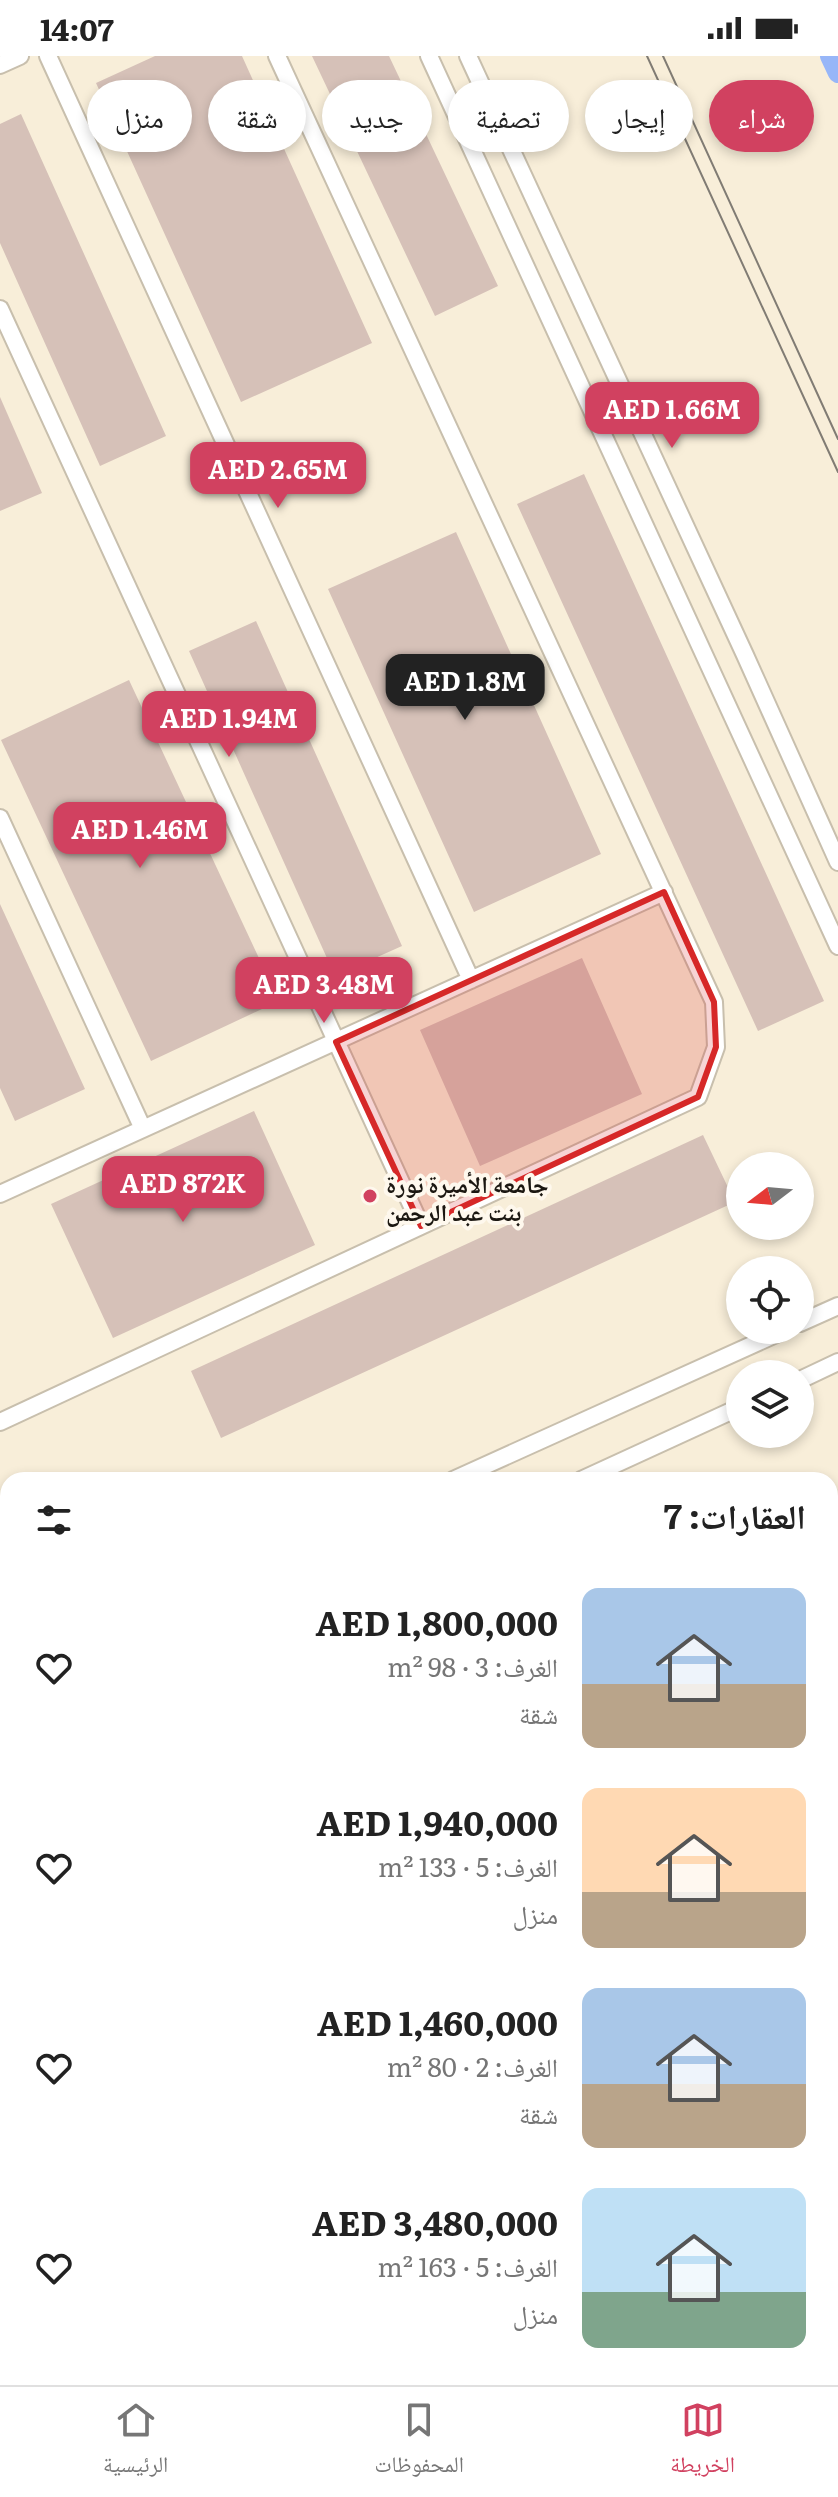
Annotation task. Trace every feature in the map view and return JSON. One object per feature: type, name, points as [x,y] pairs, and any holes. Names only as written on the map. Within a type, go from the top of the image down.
[{"type":"street","points":[[0,65],[20,56]]},
{"type":"street","points":[[48,56],[471,980]]},
{"type":"street","points":[[0,1422],[698,1097],[716,1047],[714,1002],[277,56]]},
{"type":"street","points":[[429,56],[838,946]]},
{"type":"street","points":[[468,56],[838,862]]},
{"type":"street","points":[[0,309],[421,1226]]},
{"type":"street","points":[[0,818],[143,1129]]},
{"type":"street","points":[[0,1194],[664,892]]},
{"type":"street","points":[[814,1317],[838,1306]]},
{"type":"street","points":[[471,1472],[754,1344]]},
{"type":"street","points":[[814,1373],[838,1362]]},
{"type":"street","points":[[598,1472],[726,1413]]},
{"type":"highlighted area","points":[[664,892],[714,1002],[716,1047],[698,1097],[421,1226],[336,1042]]},
{"type":"shaded area","name":"جامعة الأميرة نورة بنت عبد الرحمن","points":[[0,56],[838,56],[838,1472],[0,1472]]},
{"type":"building","points":[[155,56],[242,56],[253,80],[208,80],[208,152],[285,152],[372,343],[241,402],[127,152],[192,152],[192,80],[103,80]]},
{"type":"building","points":[[312,56],[389,56],[400,80],[323,80]]},
{"type":"building","points":[[21,114],[166,436],[100,466],[0,243],[0,124]]},
{"type":"building","points":[[432,147],[498,286],[435,316],[357,152],[432,152]]},
{"type":"building","points":[[0,397],[42,493],[0,511]]},
{"type":"building","points":[[584,474],[824,1001],[758,1031],[517,504]]},
{"type":"building","points":[[456,532],[601,854],[474,912],[328,589]]},
{"type":"building","points":[[256,621],[402,946],[335,976],[189,651]]},
{"type":"building","points":[[129,680],[279,1001],[151,1061],[1,740]]},
{"type":"building","points":[[0,904],[85,1089],[15,1121],[0,1088]]},
{"type":"building","points":[[582,958],[642,1094],[480,1166],[420,1030]]},
{"type":"building","points":[[254,1111],[315,1245],[113,1338],[51,1204]]},
{"type":"building","points":[[703,1135],[726,1183],[726,1206],[221,1438],[191,1371]]},
{"type":"waterway","points":[[830,56],[838,73]]},
{"type":"tram line","points":[[647,56],[838,472]]},
{"type":"tram line","points":[[663,56],[838,439]]},
{"type":"place","name":"جامعة الأميرة نورة بنت عبد الرحمن","points":[[370,1196]]}]
